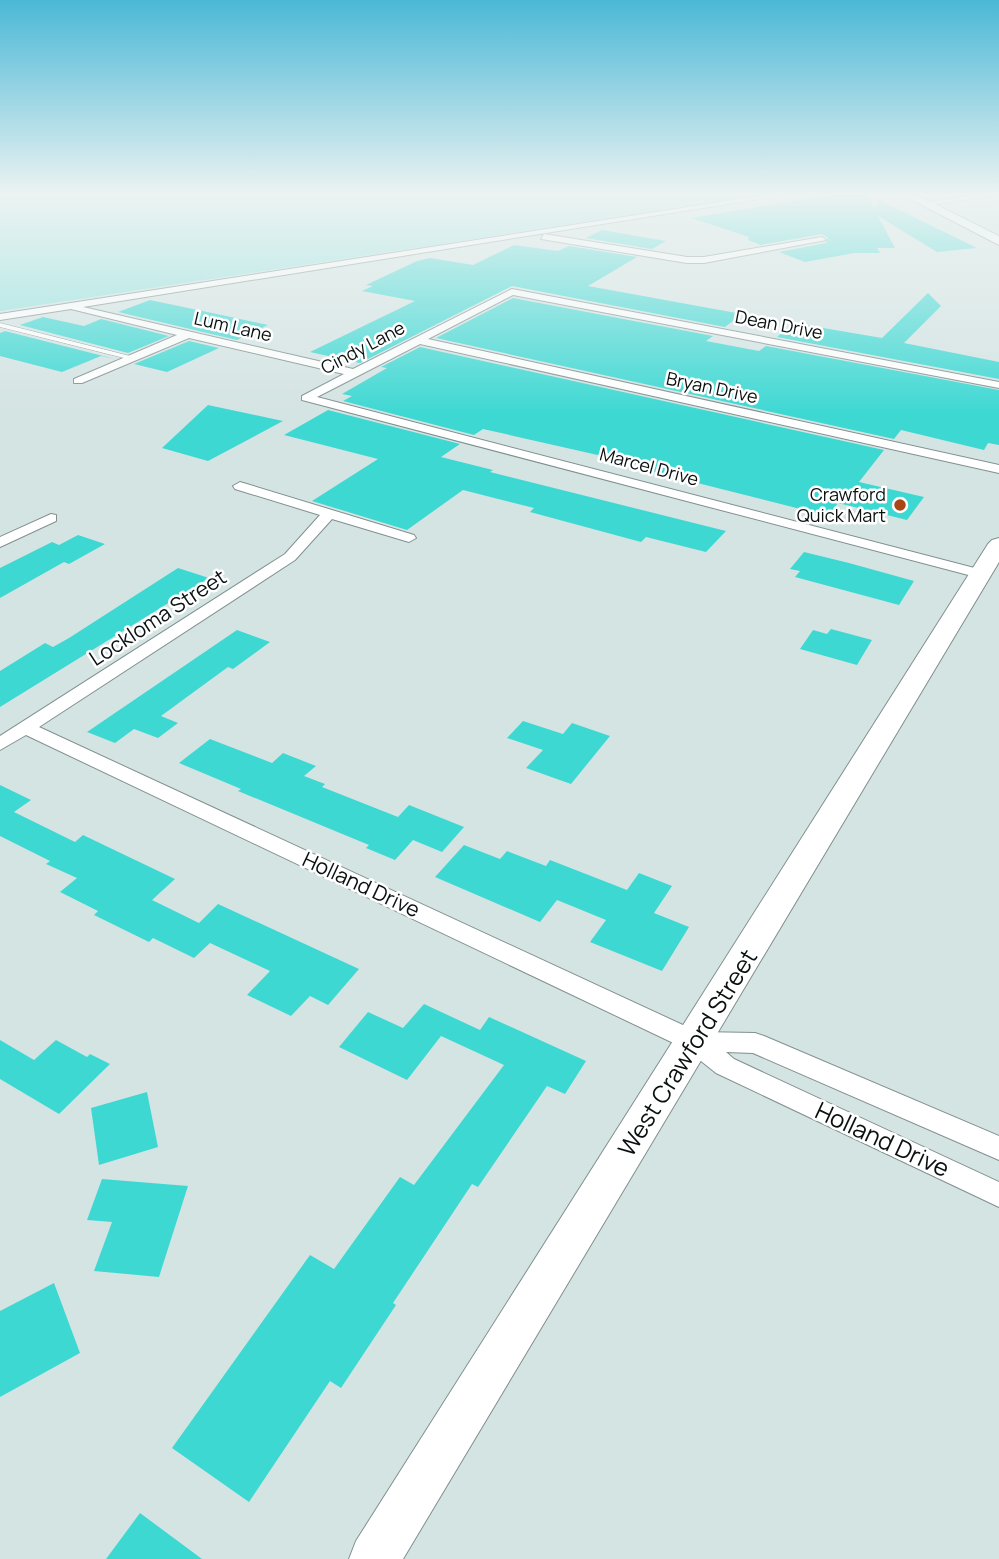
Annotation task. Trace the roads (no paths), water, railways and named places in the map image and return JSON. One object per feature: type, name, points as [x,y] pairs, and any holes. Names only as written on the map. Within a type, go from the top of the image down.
[{"type":"street","points":[[0,317],[306,268]]},
{"type":"street","name":"Cindy Lane","points":[[306,398],[512,292]]},
{"type":"street","name":"Dean Drive","points":[[512,292],[999,385]]},
{"type":"street","name":"Lum Lane","points":[[63,305],[354,373]]},
{"type":"street","points":[[78,381],[188,334]]},
{"type":"street","name":"Bryan Drive","points":[[417,340],[999,469]]},
{"type":"street","name":"Marcel Drive","points":[[306,398],[990,559]]},
{"type":"street","points":[[240,486],[410,538]]},
{"type":"street","name":"Lockloma Street","points":[[0,744],[290,557],[329,514]]},
{"type":"street","points":[[0,542],[51,518]]},
{"type":"street","name":"West Crawford Street","points":[[374,1559],[695,1042],[990,559]]},
{"type":"street","name":"Holland Drive","points":[[26,728],[695,1042],[725,1066],[999,1195]]},
{"type":"street","name":"Holland Drive","points":[[695,1042],[755,1043],[999,1148]]},
{"type":"lane","points":[[0,325],[132,358]]},
{"type":"place","name":"Crawford Quick Mart","points":[[900,505]]}]
